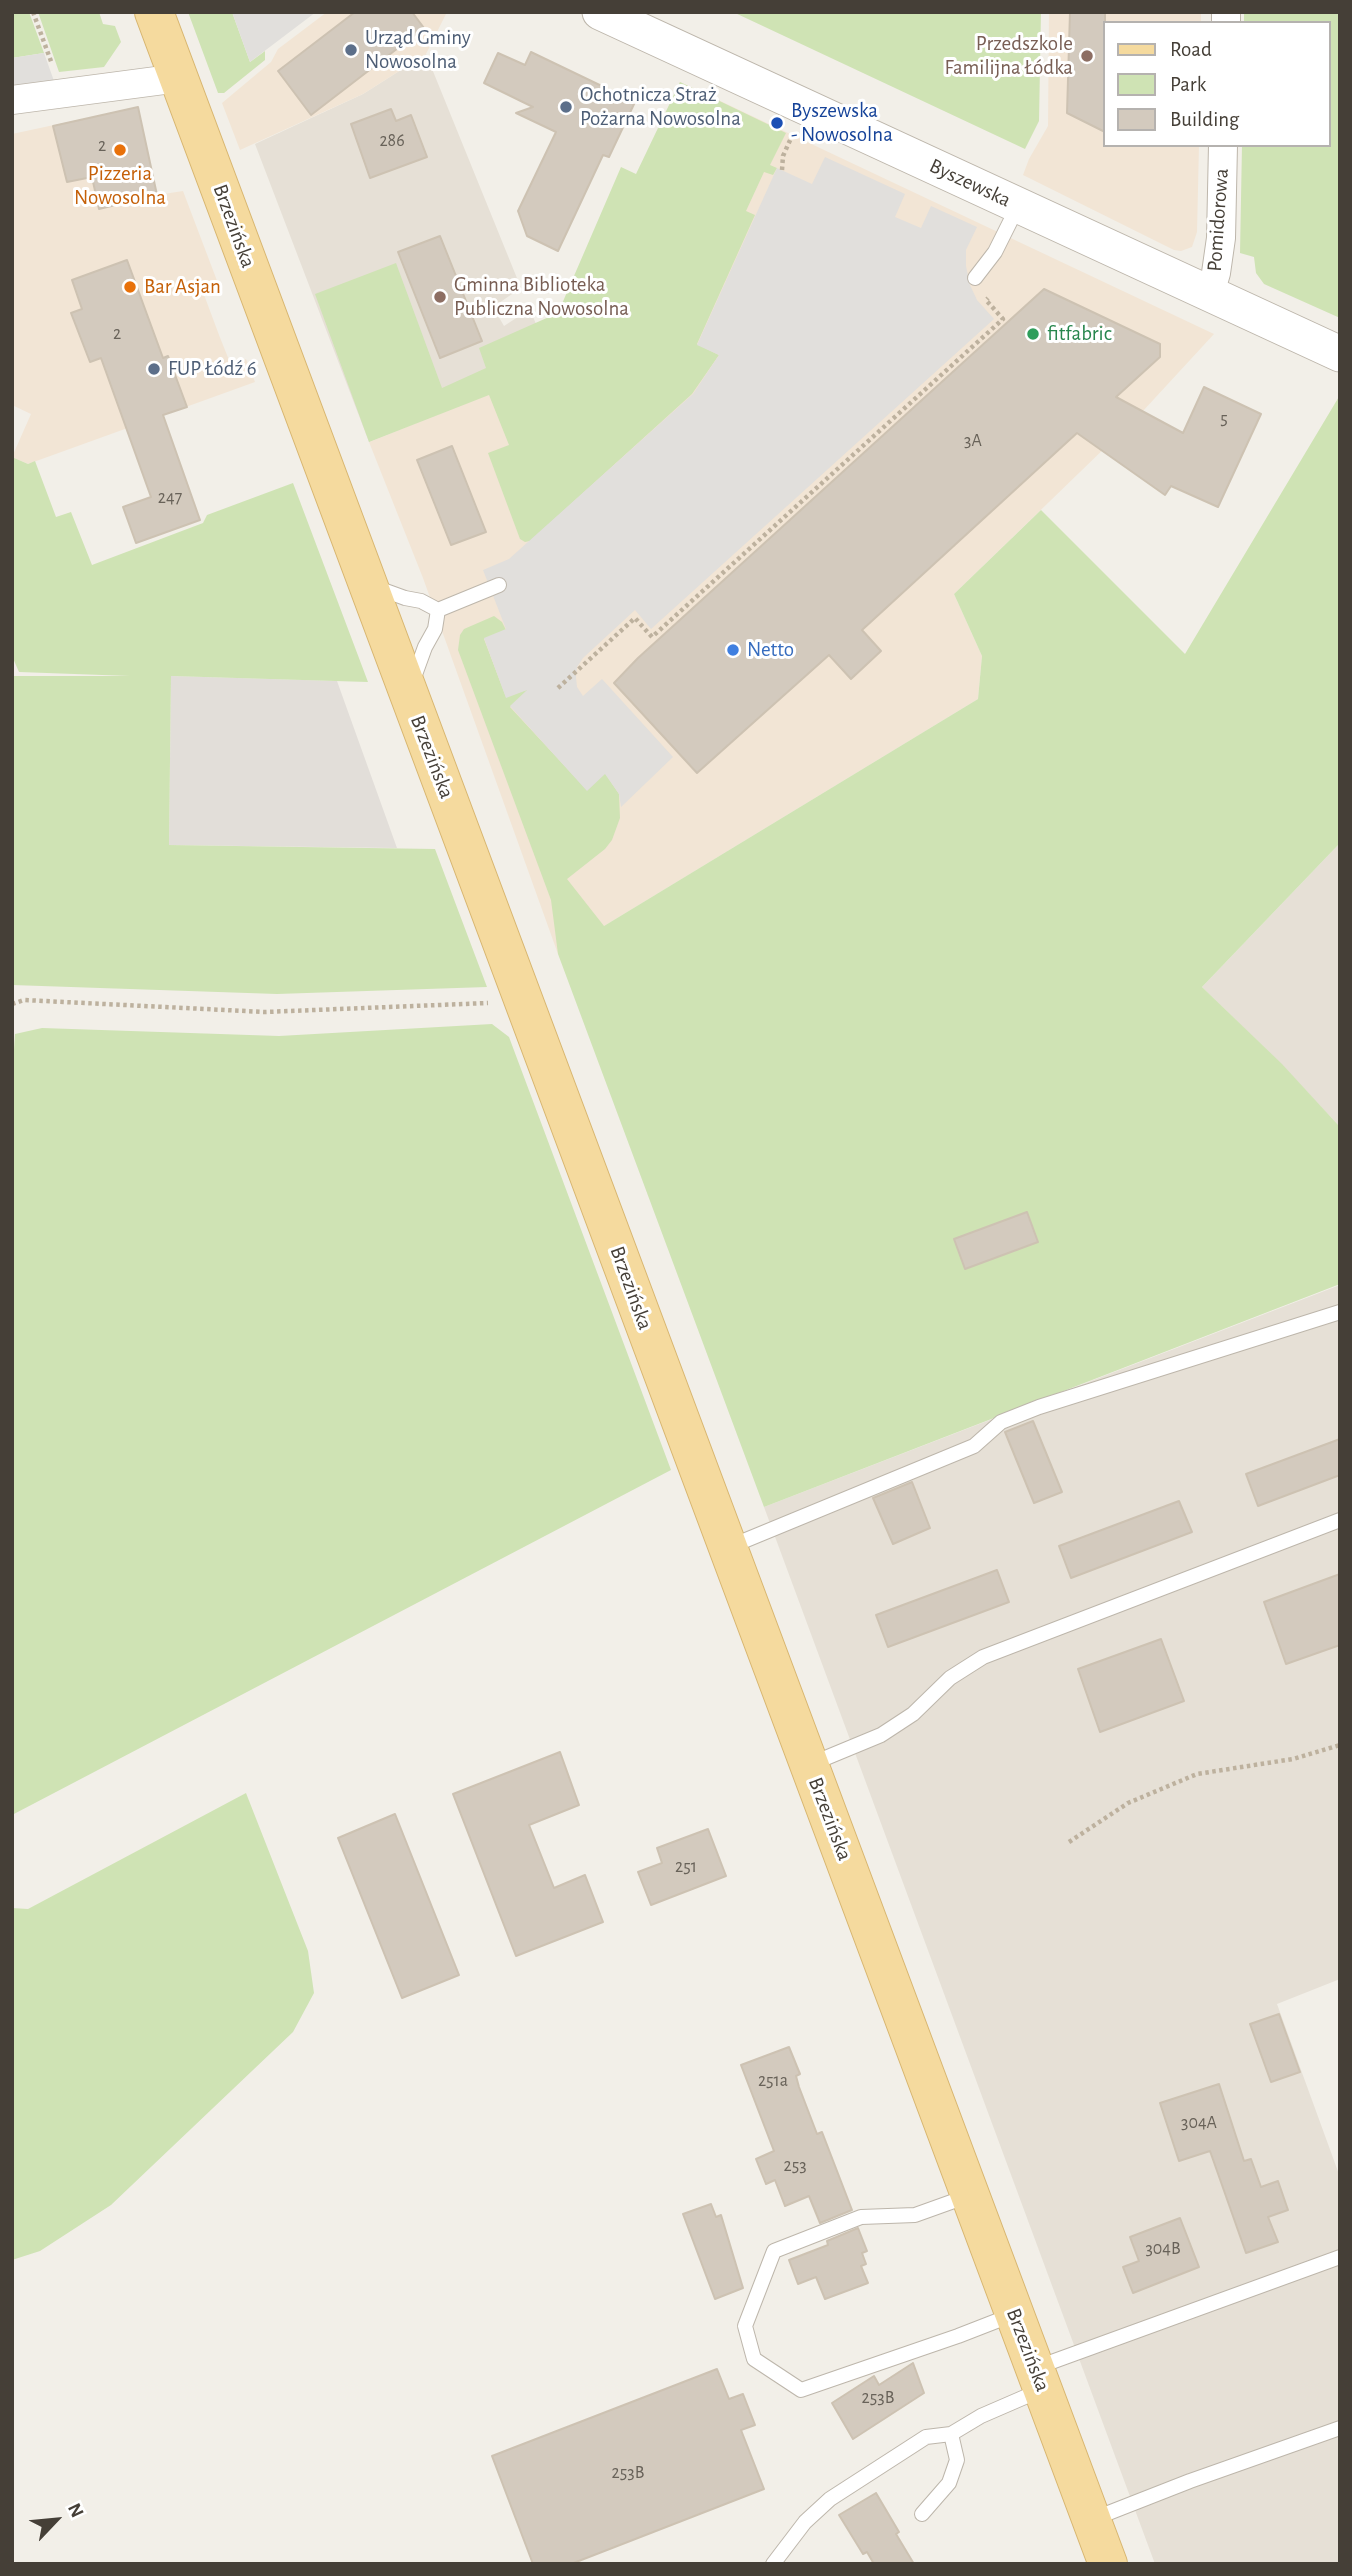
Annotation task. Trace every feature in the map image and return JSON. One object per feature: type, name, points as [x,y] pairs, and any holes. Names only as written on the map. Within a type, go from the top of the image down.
[{"type":"main road","name":"Brzezińska","points":[[154,12],[1108,2564]]},
{"type":"street","name":"Byszewska","points":[[600,12],[1340,354]]},
{"type":"street","points":[[12,100],[178,78]]},
{"type":"street","name":"Pomidorowa","points":[[1210,294],[1221,238],[1223,147]]},
{"type":"lane","points":[[975,278],[991,259],[1018,206]]},
{"type":"lane","points":[[365,577],[383,590],[421,601],[438,610]]},
{"type":"lane","points":[[438,610],[499,585]]},
{"type":"lane","points":[[409,695],[416,669],[435,629],[438,610]]},
{"type":"lane","points":[[728,1548],[974,1446],[1002,1422],[1039,1407],[1340,1312]]},
{"type":"lane","points":[[810,1764],[881,1735],[913,1714],[950,1678],[983,1657],[1340,1520]]},
{"type":"lane","points":[[970,2196],[915,2214],[861,2217],[774,2251],[745,2326],[754,2359],[801,2390],[1014,2314]]},
{"type":"lane","points":[[773,2564],[805,2522],[830,2499],[926,2437],[951,2434],[1038,2379],[1340,2257]]},
{"type":"lane","points":[[1092,2520],[1340,2428]]},
{"type":"lane","points":[[922,2514],[949,2483],[957,2460],[951,2434]]},
{"type":"path","points":[[33,12],[52,65]]},
{"type":"path","points":[[782,170],[783,156]]},
{"type":"path","points":[[558,688],[635,618],[652,637],[1003,319],[986,300],[993,294]]},
{"type":"path","points":[[12,1004],[24,1000],[265,1012],[524,1002]]},
{"type":"path","points":[[1069,1842],[1128,1803],[1198,1774],[1293,1759],[1340,1745]]},
{"type":"shaded area","points":[[232,12],[316,12],[250,62]]},
{"type":"shaded area","points":[[327,12],[447,12],[426,54],[363,94],[240,150],[222,103],[271,62],[278,49]]},
{"type":"shaded area","points":[[1049,12],[1201,12],[1201,21],[1104,21],[1104,147],[1199,147],[1197,232],[1192,247],[1181,251],[1174,250],[1023,175],[1048,126]]},
{"type":"shaded area","points":[[44,53],[54,81],[12,87],[12,58]]},
{"type":"shaded area","points":[[426,54],[521,288],[493,307],[504,326],[530,309],[551,362],[488,394],[369,442],[255,144],[363,94]]},
{"type":"shaded area","points":[[680,82],[1214,334],[1143,411],[954,594],[982,656],[978,699],[558,954],[423,578],[369,442],[488,394],[551,362]]},
{"type":"shaded area","points":[[138,107],[157,195],[183,191],[219,286],[203,292],[219,335],[231,365],[246,359],[255,382],[28,464],[12,457],[31,414],[12,405],[12,134]]},
{"type":"shaded area","points":[[825,157],[905,194],[895,217],[921,228],[931,206],[977,227],[966,250],[966,266],[977,300],[994,319],[651,629],[635,610],[583,658],[577,667],[576,677],[577,687],[583,696],[602,679],[673,757],[621,807],[619,794],[605,774],[587,791],[510,706],[527,690],[506,698],[484,638],[506,629],[483,570],[509,559],[693,394],[719,355],[697,345],[777,168],[812,184]]},
{"type":"shaded area","points":[[171,676],[337,681],[397,848],[169,845]]},
{"type":"shaded area","points":[[1340,843],[1340,1127],[1281,1064],[1202,987]]},
{"type":"shaded area","points":[[1340,1285],[1340,1979],[1277,2004],[1340,2177],[1340,2564],[1155,2564],[764,1507]]},
{"type":"green space","points":[[12,12],[29,12],[44,53],[12,58]]},
{"type":"green space","points":[[38,12],[99,12],[103,24],[115,26],[121,42],[104,67],[59,72]]},
{"type":"green space","points":[[188,12],[232,12],[250,62],[265,51],[265,60],[224,93],[218,93]]},
{"type":"green space","points":[[733,12],[1041,12],[1039,121],[1025,149]]},
{"type":"green space","points":[[1244,12],[1340,12],[1340,318],[1264,284],[1256,273],[1254,257],[1240,253],[1242,147],[1331,147],[1331,21],[1244,21]]},
{"type":"green space","points":[[680,82],[786,133],[770,165],[777,168],[773,175],[764,172],[746,211],[755,215],[697,344],[719,355],[692,394],[530,541],[525,542],[520,539],[488,453],[509,445],[489,395],[369,442],[315,294],[396,263],[442,388],[486,368],[479,348],[558,313],[621,167],[636,174]]},
{"type":"green space","points":[[1340,395],[1340,843],[1202,987],[1282,1064],[1340,1127],[1340,1284],[764,1507],[558,954],[551,900],[458,650],[460,635],[464,629],[494,616],[502,622],[506,630],[484,639],[506,697],[529,689],[510,707],[587,790],[605,773],[619,794],[620,818],[612,840],[605,849],[567,879],[604,926],[978,699],[982,656],[954,594],[1041,510],[1185,654]]},
{"type":"green space","points":[[12,457],[28,464],[35,461],[56,517],[71,512],[92,565],[203,523],[207,515],[293,483],[368,682],[171,676],[169,845],[435,849],[487,987],[277,994],[12,985],[12,676],[130,676],[19,672],[12,656]]},
{"type":"green space","points":[[492,1024],[509,1037],[671,1470],[12,1815],[12,1080],[15,1034],[42,1028],[279,1036]]},
{"type":"green space","points":[[246,1793],[308,1951],[314,1993],[293,2032],[111,2205],[40,2251],[12,2260],[12,1908],[28,1909]]},
{"type":"building","name":"Urząd Gminy Nowosolna","points":[[355,12],[412,12],[424,28],[311,115],[278,71]]},
{"type":"building","name":"Przedszkole Familijna Łódka","points":[[1070,12],[1105,12],[1104,132],[1067,113]]},
{"type":"building","points":[[531,52],[635,102],[609,157],[603,155],[558,251],[527,236],[518,211],[556,132],[516,113],[533,107],[484,83],[498,53],[525,65]]},
{"type":"building","points":[[138,107],[157,195],[99,209],[92,177],[67,182],[53,126]]},
{"type":"building","points":[[391,109],[396,121],[411,115],[427,157],[370,178],[351,124]]},
{"type":"building","name":"Gminna Biblioteka Publiczna Nowosolna","points":[[440,236],[482,341],[440,358],[398,252]]},
{"type":"building","points":[[127,260],[163,358],[168,356],[187,407],[163,415],[200,520],[136,543],[123,507],[151,497],[101,358],[90,362],[71,313],[82,309],[72,280]]},
{"type":"building","points":[[1044,289],[1160,344],[1160,357],[1116,397],[1183,433],[1204,387],[1261,414],[1218,507],[1171,486],[1165,495],[1077,433],[862,630],[881,651],[851,679],[829,655],[697,773],[614,683],[638,658]]},
{"type":"building","points":[[452,446],[486,532],[451,545],[417,460]]},
{"type":"building","points":[[1027,1212],[1038,1242],[965,1269],[954,1239]]},
{"type":"building","points":[[1033,1421],[1062,1492],[1034,1503],[1005,1432]]},
{"type":"building","points":[[1340,1439],[1340,1475],[1258,1506],[1246,1474]]},
{"type":"building","points":[[912,1482],[930,1528],[893,1544],[873,1498]]},
{"type":"building","points":[[1179,1501],[1192,1532],[1071,1578],[1059,1546]]},
{"type":"building","points":[[997,1570],[1009,1602],[888,1647],[876,1615]]},
{"type":"building","points":[[1340,1574],[1340,1645],[1286,1664],[1264,1602]]},
{"type":"building","points":[[1161,1639],[1184,1701],[1100,1732],[1078,1669]]},
{"type":"building","points":[[560,1752],[579,1805],[529,1825],[554,1888],[585,1875],[603,1922],[516,1956],[453,1794]]},
{"type":"building","points":[[395,1814],[459,1975],[402,1998],[338,1838]]},
{"type":"building","points":[[708,1829],[726,1876],[651,1905],[638,1872],[662,1863],[657,1848]]},
{"type":"building","points":[[1279,2014],[1300,2072],[1271,2082],[1250,2024]]},
{"type":"building","points":[[789,2047],[800,2074],[796,2076],[799,2087],[817,2134],[822,2132],[852,2210],[820,2223],[809,2196],[785,2206],[775,2180],[766,2184],[756,2159],[774,2151],[741,2065]]},
{"type":"building","points":[[1219,2084],[1244,2161],[1251,2159],[1261,2187],[1278,2181],[1288,2210],[1268,2217],[1278,2242],[1246,2253],[1210,2151],[1179,2161],[1160,2103]]},
{"type":"building","points":[[711,2204],[716,2217],[721,2215],[743,2288],[715,2299],[683,2214]]},
{"type":"building","points":[[1180,2218],[1199,2267],[1133,2293],[1123,2267],[1139,2261],[1130,2237]]},
{"type":"building","points":[[858,2228],[867,2251],[862,2253],[866,2264],[861,2266],[868,2283],[825,2299],[816,2277],[798,2284],[789,2260],[828,2245],[827,2241]]},
{"type":"building","points":[[913,2363],[924,2393],[853,2439],[832,2403],[874,2376],[879,2385]]},
{"type":"building","points":[[717,2369],[729,2399],[743,2394],[755,2425],[741,2430],[764,2489],[571,2564],[533,2564],[492,2456]]},
{"type":"building","points":[[876,2493],[914,2564],[874,2564],[867,2552],[863,2554],[839,2515]]},
{"type":"place","name":"Urząd Gminy Nowosolna","points":[[351,50]]},
{"type":"place","name":"Przedszkole Familijna Łódka","points":[[1087,56]]},
{"type":"place","name":"Ochotnicza Straż Pożarna Nowosolna","points":[[566,107]]},
{"type":"place","name":"Byszewska - Nowosolna","points":[[777,123]]},
{"type":"place","name":"Pizzeria Nowosolna","points":[[120,150]]},
{"type":"place","name":"Bar Asjan","points":[[130,287]]},
{"type":"place","name":"Gminna Biblioteka Publiczna Nowosolna","points":[[440,297]]},
{"type":"place","name":"fitfabric","points":[[1033,334]]},
{"type":"place","name":"FUP Łódź 6","points":[[154,369]]},
{"type":"place","name":"Netto","points":[[733,650]]}]
